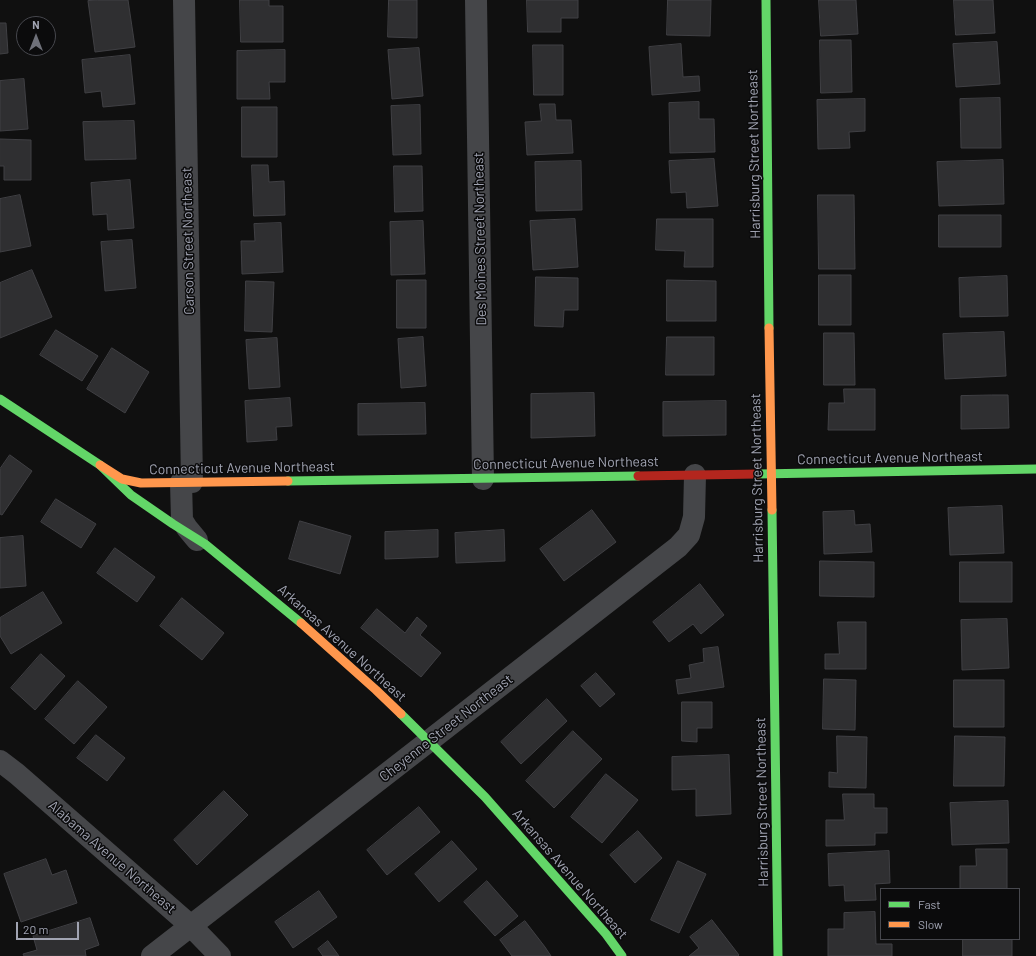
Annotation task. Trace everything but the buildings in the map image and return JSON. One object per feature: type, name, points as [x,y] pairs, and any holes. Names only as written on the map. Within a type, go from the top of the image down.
[{"type":"street","name":"Carson Street Northeast","points":[[184,0],[187,482],[182,520],[196,540]]},
{"type":"street","name":"Des Moines Street Northeast","points":[[476,0],[483,478]]},
{"type":"street","name":"Harrisburg Street Northeast","points":[[766,0],[778,956]]},
{"type":"street","name":"Arkansas Avenue Northeast","points":[[0,399],[100,465],[131,495],[196,540],[205,544],[300,622],[376,690],[484,797],[606,934],[622,956]]},
{"type":"street","name":"Connecticut Avenue Northeast","points":[[100,465],[122,479],[141,483],[1036,469]]},
{"type":"street","name":"Cheyenne Street Northeast","points":[[152,956],[678,547],[689,535],[694,518],[695,475]]},
{"type":"street","name":"Alabama Avenue Northeast","points":[[0,761],[17,774],[191,926],[220,956]]},
{"type":"traffic: fast","points":[[766,0],[769,328]]},
{"type":"traffic: fast","points":[[0,399],[100,465],[131,495],[205,544],[301,623]]},
{"type":"traffic: fast","points":[[758,474],[1036,469]]},
{"type":"traffic: fast","points":[[288,481],[638,476]]},
{"type":"traffic: fast","points":[[772,510],[778,956]]},
{"type":"traffic: fast","points":[[401,714],[485,797],[606,934],[622,956]]},
{"type":"traffic: slow","points":[[769,328],[772,510]]},
{"type":"traffic: slow","points":[[100,465],[122,479],[141,483],[288,481]]},
{"type":"traffic: slow","points":[[301,623],[401,714]]},
{"type":"traffic: jam","points":[[638,476],[758,474]]}]
